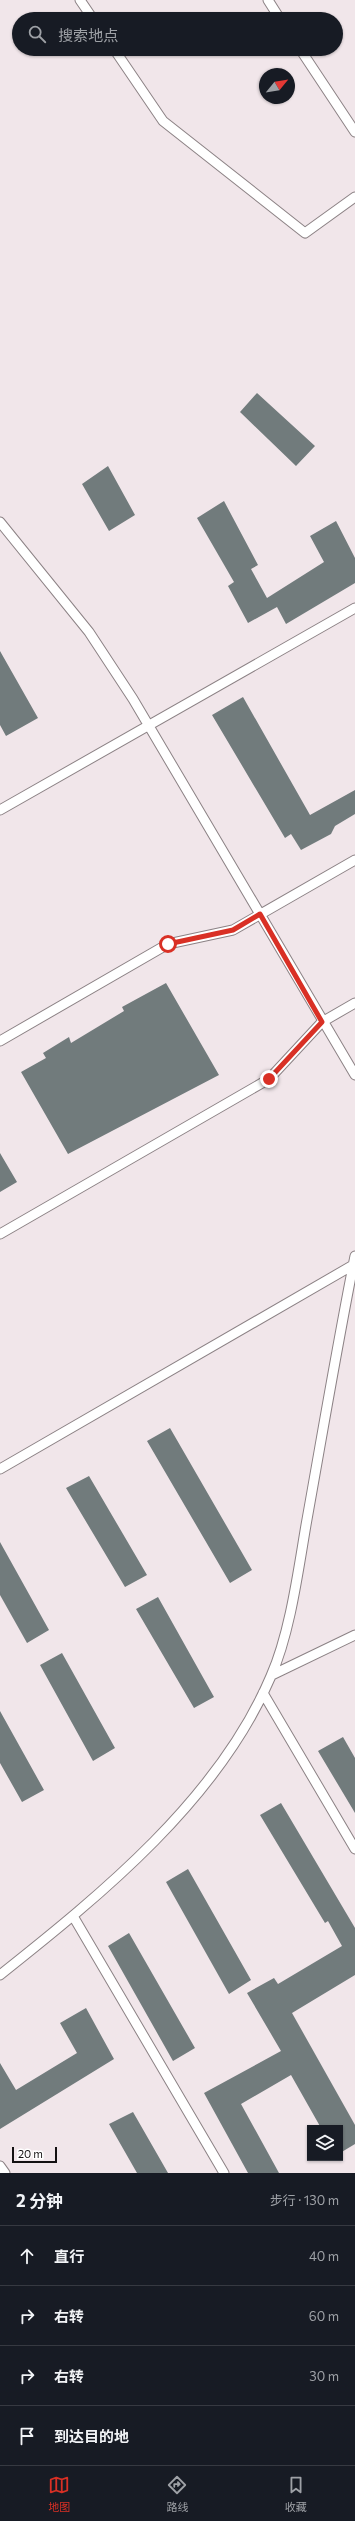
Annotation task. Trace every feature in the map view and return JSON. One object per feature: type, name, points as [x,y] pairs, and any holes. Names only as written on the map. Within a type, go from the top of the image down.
[{"type":"lane","points":[[80,0],[88,12]]},
{"type":"lane","points":[[268,0],[276,12]]},
{"type":"lane","points":[[119,56],[163,120],[305,233],[355,197]]},
{"type":"lane","points":[[305,56],[355,132]]},
{"type":"lane","points":[[0,522],[89,632],[148,724],[322,1022],[355,1075]]},
{"type":"lane","points":[[0,810],[148,724],[355,608]]},
{"type":"lane","points":[[0,1041],[168,944],[233,930],[355,860]]},
{"type":"lane","points":[[0,1234],[269,1079],[322,1022],[355,1003]]},
{"type":"lane","points":[[0,1468],[354,1262]]},
{"type":"lane","points":[[0,1975],[73,1916],[180,1813],[228,1753],[272,1675],[286,1628],[298,1569],[354,1262]]},
{"type":"lane","points":[[272,1675],[355,1635]]},
{"type":"lane","points":[[263,1693],[355,1849]]},
{"type":"lane","points":[[73,1916],[224,2173]]},
{"type":"lane","points":[[0,2166],[5,2173]]},
{"type":"building","points":[[257,393],[315,446],[296,466],[240,412]]},
{"type":"building","points":[[108,466],[135,515],[109,531],[82,484]]},
{"type":"building","points":[[224,501],[258,565],[251,569],[267,598],[324,562],[310,536],[336,521],[355,558],[355,583],[286,624],[277,607],[248,623],[228,586],[234,582],[197,518]]},
{"type":"building","points":[[0,651],[38,718],[6,736],[0,725]]},
{"type":"building","points":[[243,697],[310,815],[355,790],[355,814],[335,826],[331,834],[301,850],[291,834],[285,838],[212,715]]},
{"type":"building","points":[[166,983],[219,1075],[68,1154],[21,1072],[46,1058],[43,1053],[69,1037],[71,1043],[124,1011],[122,1007]]},
{"type":"building","points":[[0,1153],[17,1182],[0,1192]]},
{"type":"building","points":[[170,1428],[252,1570],[230,1583],[147,1441]]},
{"type":"building","points":[[89,1476],[147,1575],[125,1587],[66,1488]]},
{"type":"building","points":[[0,1542],[49,1630],[27,1643],[0,1595]]},
{"type":"building","points":[[158,1597],[214,1697],[194,1708],[136,1609]]},
{"type":"building","points":[[62,1653],[115,1748],[93,1761],[40,1665]]},
{"type":"building","points":[[0,1711],[44,1790],[22,1802],[0,1763]]},
{"type":"building","points":[[343,1737],[355,1758],[355,1813],[318,1751]]},
{"type":"building","points":[[281,1803],[355,1928],[355,1975],[292,2013],[355,2125],[355,2144],[343,2151],[343,2125],[319,2125],[291,2075],[241,2104],[279,2173],[248,2173],[204,2093],[281,2051],[247,1993],[274,1978],[278,1984],[342,1946],[328,1921],[325,1923],[260,1815]]},
{"type":"building","points":[[188,1869],[251,1980],[229,1994],[166,1882]]},
{"type":"building","points":[[129,1933],[195,2048],[173,2061],[108,1946]]},
{"type":"building","points":[[86,2008],[114,2059],[0,2129],[0,2063],[16,2090],[77,2053],[60,2023]]},
{"type":"building","points":[[133,2112],[168,2173],[137,2173],[109,2124]]},
{"type":"route","points":[[168,944],[233,930],[260,914],[322,1022],[269,1079]]}]
